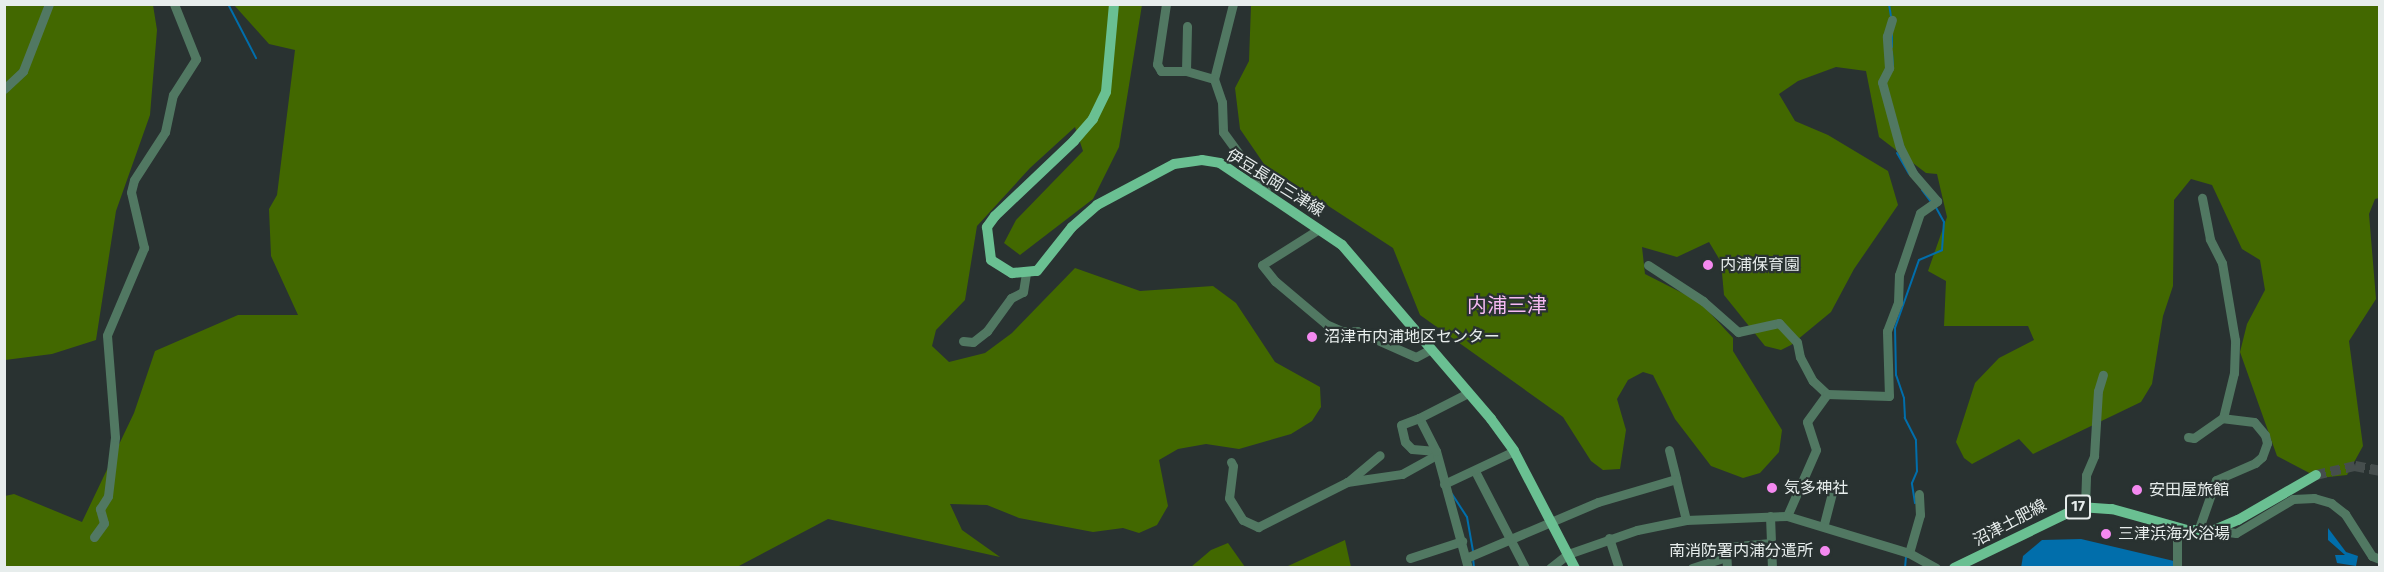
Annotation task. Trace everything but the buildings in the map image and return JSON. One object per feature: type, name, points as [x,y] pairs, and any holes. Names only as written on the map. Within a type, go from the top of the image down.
[{"type":"main road","points":[[1026,274],[1002,271],[991,260],[987,227],[1093,119],[1106,92],[1114,4]]},
{"type":"main road","name":"伊豆長岡三津線","points":[[1026,274],[1037,271],[1085,214],[1174,164],[1202,160],[1220,163],[1266,191],[1342,245],[1468,393],[1514,451],[1575,567]]},
{"type":"main road","name":"沼津土肥線","points":[[1954,567],[2066,511],[2085,506],[2112,509],[2198,531],[2214,530],[2238,520],[2316,475]]},
{"type":"street","points":[[4,88],[23,71],[49,4]]},
{"type":"street","points":[[94,537],[104,523],[100,509],[108,496],[114,437],[107,335],[144,248],[131,192],[134,180],[165,132],[173,95],[196,59],[174,4]]},
{"type":"street","points":[[1166,4],[1157,64],[1161,71],[1186,70],[1214,79]]},
{"type":"street","points":[[1233,4],[1214,79],[1222,102],[1223,132],[1266,191]]},
{"type":"street","points":[[1648,265],[1703,301],[1738,332],[1779,323],[1797,342],[1800,357],[1813,381],[1827,394],[1889,396],[1893,375],[1887,331],[1898,303],[1899,275],[1920,213],[1935,204],[1913,173],[1900,148],[1882,82],[1889,68],[1887,36],[1892,20]]},
{"type":"street","points":[[1186,70],[1187,26]]},
{"type":"street","points":[[2188,437],[2194,438],[2223,418],[2234,373],[2235,340],[2222,263],[2210,239],[2202,198]]},
{"type":"street","points":[[1320,229],[1262,265],[1275,281],[1326,324],[1342,331],[1357,330],[1416,357],[1431,349]]},
{"type":"street","points":[[963,341],[973,342],[987,331],[1011,298],[1023,292],[1026,274]]},
{"type":"street","points":[[2085,506],[2086,475],[2094,456],[2098,391],[2103,375]]},
{"type":"street","points":[[1436,453],[1412,449],[1406,442],[1401,425],[1468,393]]},
{"type":"street","points":[[1787,516],[1816,450],[1807,422],[1827,394]]},
{"type":"street","points":[[1419,418],[1436,453],[1467,563],[1551,521],[1676,479]]},
{"type":"street","points":[[2198,531],[2216,480],[2247,468],[2266,450],[2265,435],[2254,422],[2223,418]]},
{"type":"street","points":[[1669,450],[1686,520]]},
{"type":"street","points":[[1444,484],[1514,451]]},
{"type":"street","points":[[1347,482],[1402,474],[1436,453]]},
{"type":"street","points":[[1231,462],[1233,466],[1229,498],[1250,526],[1268,523],[1347,482],[1380,455]]},
{"type":"street","points":[[1474,471],[1525,567]]},
{"type":"street","points":[[1824,524],[1834,485]]},
{"type":"street","points":[[1910,553],[1920,514],[1919,494]]},
{"type":"street","points":[[2214,530],[2236,533],[2293,500],[2314,498],[2331,503],[2344,514],[2372,556],[2379,559]]},
{"type":"street","points":[[1770,516],[1772,567]]},
{"type":"street","points":[[1550,567],[1569,554],[1609,538],[1686,520],[1787,516],[1824,524],[1910,553],[1936,567]]},
{"type":"street","points":[[2177,527],[2177,567]]},
{"type":"street","points":[[1609,538],[1619,567]]},
{"type":"street","points":[[1410,558],[1462,541]]},
{"type":"street","points":[[1692,567],[1727,562],[1726,548],[1771,543]]},
{"type":"green space","points":[[4,5],[153,5],[157,30],[150,115],[116,211],[96,340],[52,354],[5,360]]},
{"type":"green space","points":[[234,5],[1142,5],[1119,147],[1093,199],[1020,255],[1004,243],[1016,220],[1083,151],[1075,127],[1030,168],[977,226],[965,300],[936,330],[932,346],[949,362],[985,353],[1012,333],[1075,268],[1140,291],[1213,286],[1236,303],[1275,362],[1320,387],[1321,407],[1312,421],[1291,434],[1239,449],[1206,444],[1178,449],[1159,460],[1168,506],[1157,525],[1139,533],[1123,528],[1093,532],[1019,518],[987,505],[950,504],[962,530],[1000,557],[828,519],[737,567],[5,568],[5,496],[14,494],[82,522],[134,413],[155,351],[238,315],[298,315],[271,256],[269,209],[277,195],[295,50],[269,44]]},
{"type":"green space","points":[[1251,5],[2379,5],[2379,198],[2375,199],[2369,214],[2376,299],[2349,341],[2363,446],[2347,475],[2319,478],[2277,456],[2240,352],[2247,324],[2265,290],[2260,260],[2242,249],[2212,185],[2191,179],[2174,200],[2173,286],[2163,316],[2152,384],[2141,402],[2033,454],[2019,439],[1972,464],[1964,458],[1956,442],[1975,383],[1999,358],[2034,340],[2028,326],[1944,326],[1946,281],[1928,271],[1947,217],[1937,174],[1926,173],[1879,137],[1866,71],[1836,67],[1798,81],[1779,94],[1795,121],[1828,135],[1888,171],[1898,205],[1854,269],[1831,312],[1791,345],[1781,350],[1765,346],[1724,295],[1721,262],[1709,242],[1677,257],[1642,247],[1645,274],[1700,302],[1733,338],[1733,351],[1782,430],[1779,452],[1760,473],[1743,478],[1711,466],[1675,419],[1653,375],[1643,372],[1628,380],[1617,399],[1626,430],[1620,469],[1603,470],[1591,461],[1563,417],[1420,315],[1393,248],[1264,164],[1240,129],[1235,88],[1249,61]]},
{"type":"green space","points":[[1345,540],[1351,567],[1286,567],[1288,566]]},
{"type":"green space","points":[[1228,543],[1245,567],[1191,567],[1211,550]]},
{"type":"water","points":[[2328,528],[2346,552],[2358,556],[2356,566],[2337,563],[2335,555],[2345,555],[2328,540]]},
{"type":"water","points":[[2081,539],[2174,561],[2175,568],[2021,568],[2023,556],[2042,540]]},
{"type":"waterway","points":[[228,4],[256,58]]},
{"type":"waterway","points":[[1889,4],[1891,16]]},
{"type":"waterway","points":[[1892,34],[1892,47]]},
{"type":"waterway","points":[[1892,52],[1893,65]]},
{"type":"waterway","points":[[1897,153],[1909,174]]},
{"type":"waterway","points":[[1922,190],[1931,202]]},
{"type":"waterway","points":[[1915,503],[1912,483],[1917,471],[1916,440],[1905,418],[1904,398],[1896,375],[1895,328],[1919,260],[1942,250],[1944,222],[1935,206]]},
{"type":"waterway","points":[[1452,494],[1467,517],[1473,552]]},
{"type":"waterway","points":[[1905,568],[1906,557]]},
{"type":"waterway","points":[[1473,558],[1474,568]]},
{"type":"tunnel","points":[[2316,475],[2355,466],[2380,471]]},
{"type":"place","name":"内浦保育園","points":[[1708,265]]},
{"type":"place","name":"沼津市内浦地区センター","points":[[1312,337]]},
{"type":"place","name":"気多神社","points":[[1772,488]]},
{"type":"place","name":"安田屋旅館","points":[[2137,490]]},
{"type":"place","name":"三津浜海水浴場","points":[[2106,534]]},
{"type":"place","name":"南消防署内浦分遣所","points":[[1825,551]]},
{"type":"district","name":"内浦三津","points":[[1507,305]]}]
